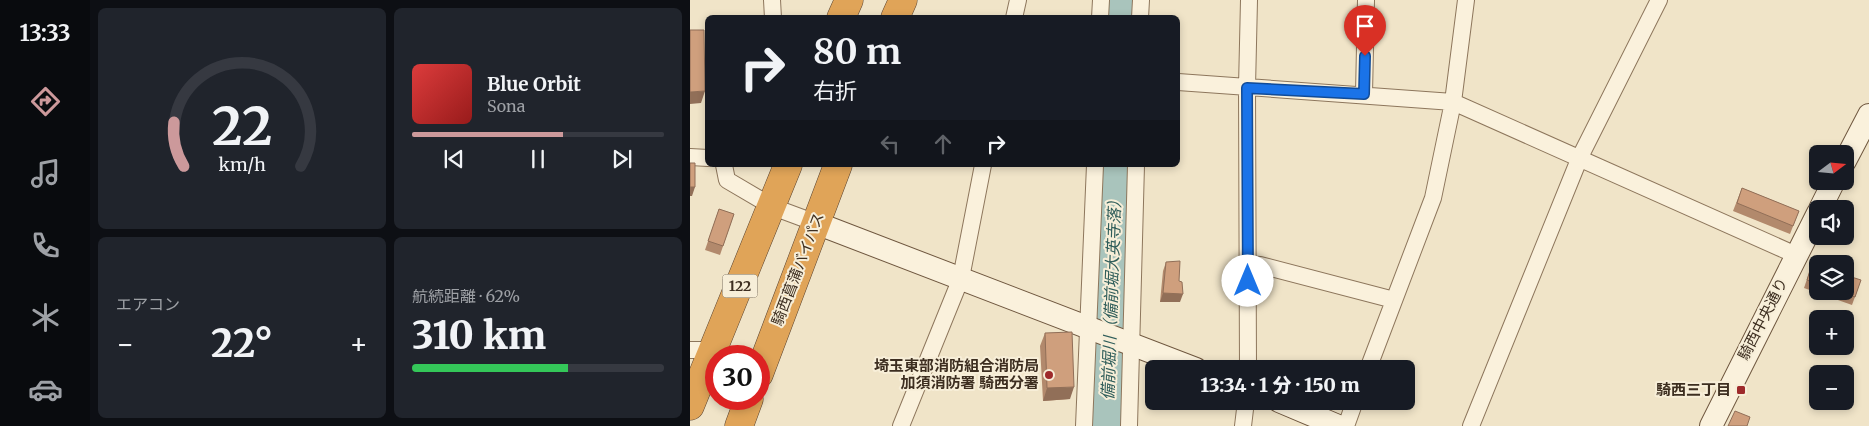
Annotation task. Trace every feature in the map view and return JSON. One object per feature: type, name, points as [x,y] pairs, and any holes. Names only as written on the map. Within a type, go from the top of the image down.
[{"type":"highway","points":[[843,15],[849,0]]},
{"type":"highway","points":[[896,15],[903,0]]},
{"type":"highway","name":"122","points":[[690,406],[701,350],[773,207],[787,167]]},
{"type":"highway","name":"騎西菖蒲バイパス","points":[[770,345],[837,167]]},
{"type":"highway","points":[[739,426],[745,410]]},
{"type":"street","points":[[772,0],[773,15]]},
{"type":"street","points":[[1015,15],[1018,0]]},
{"type":"street","points":[[1100,15],[1101,0]]},
{"type":"street","points":[[1140,15],[1141,0]]},
{"type":"street","points":[[1248,360],[1247,88],[1250,0]]},
{"type":"street","points":[[1364,94],[1366,0]]},
{"type":"street","points":[[1371,360],[1433,198],[1453,102],[1466,0]]},
{"type":"street","points":[[1471,426],[1580,157],[1659,0]]},
{"type":"street","points":[[1180,82],[1247,88],[1364,94],[1453,102],[1580,157],[1796,256]]},
{"type":"street","points":[[1853,145],[1869,115]]},
{"type":"street","points":[[690,157],[705,158]]},
{"type":"street","points":[[724,167],[727,180],[773,207],[1173,360]]},
{"type":"street","points":[[901,426],[961,278],[983,167]]},
{"type":"street","points":[[1084,426],[1094,167]]},
{"type":"street","points":[[1129,426],[1126,342],[1136,167]]},
{"type":"street","name":"騎西中央通り","points":[[1711,426],[1809,231]]},
{"type":"street","points":[[1248,264],[1260,265],[1394,300]]},
{"type":"street","points":[[1243,426],[1245,410]]},
{"type":"street","points":[[1300,410],[1338,426]]},
{"type":"street","points":[[1346,426],[1352,410]]},
{"type":"building","points":[[690,30],[704,30],[705,91],[690,92]]},
{"type":"building","points":[[690,163],[695,163],[695,187],[690,187]]},
{"type":"building","points":[[1742,188],[1799,211],[1793,226],[1737,203]]},
{"type":"building","points":[[719,209],[734,214],[723,246],[708,241]]},
{"type":"building","points":[[1180,261],[1179,281],[1182,282],[1183,294],[1163,293],[1166,262]]},
{"type":"building","points":[[1854,278],[1861,280],[1854,297]]},
{"type":"building","points":[[1072,332],[1074,387],[1047,388],[1045,333]]},
{"type":"building","points":[[1735,411],[1750,417],[1747,426],[1728,426]]},
{"type":"waterway","name":"備前堀川（備前堀大英寺落）","points":[[1121,0],[1121,15]]},
{"type":"waterway","name":"備前堀川（備前堀大英寺落）","points":[[1107,426],[1114,167]]},
{"type":"place","name":"埼玉東部消防組合消防局 加須消防署 騎西分署","points":[[1049,375]]},
{"type":"place","name":"騎西三丁目","points":[[1741,390]]},
{"type":"route","points":[[1248,281],[1247,88],[1364,94],[1365,56]]}]
